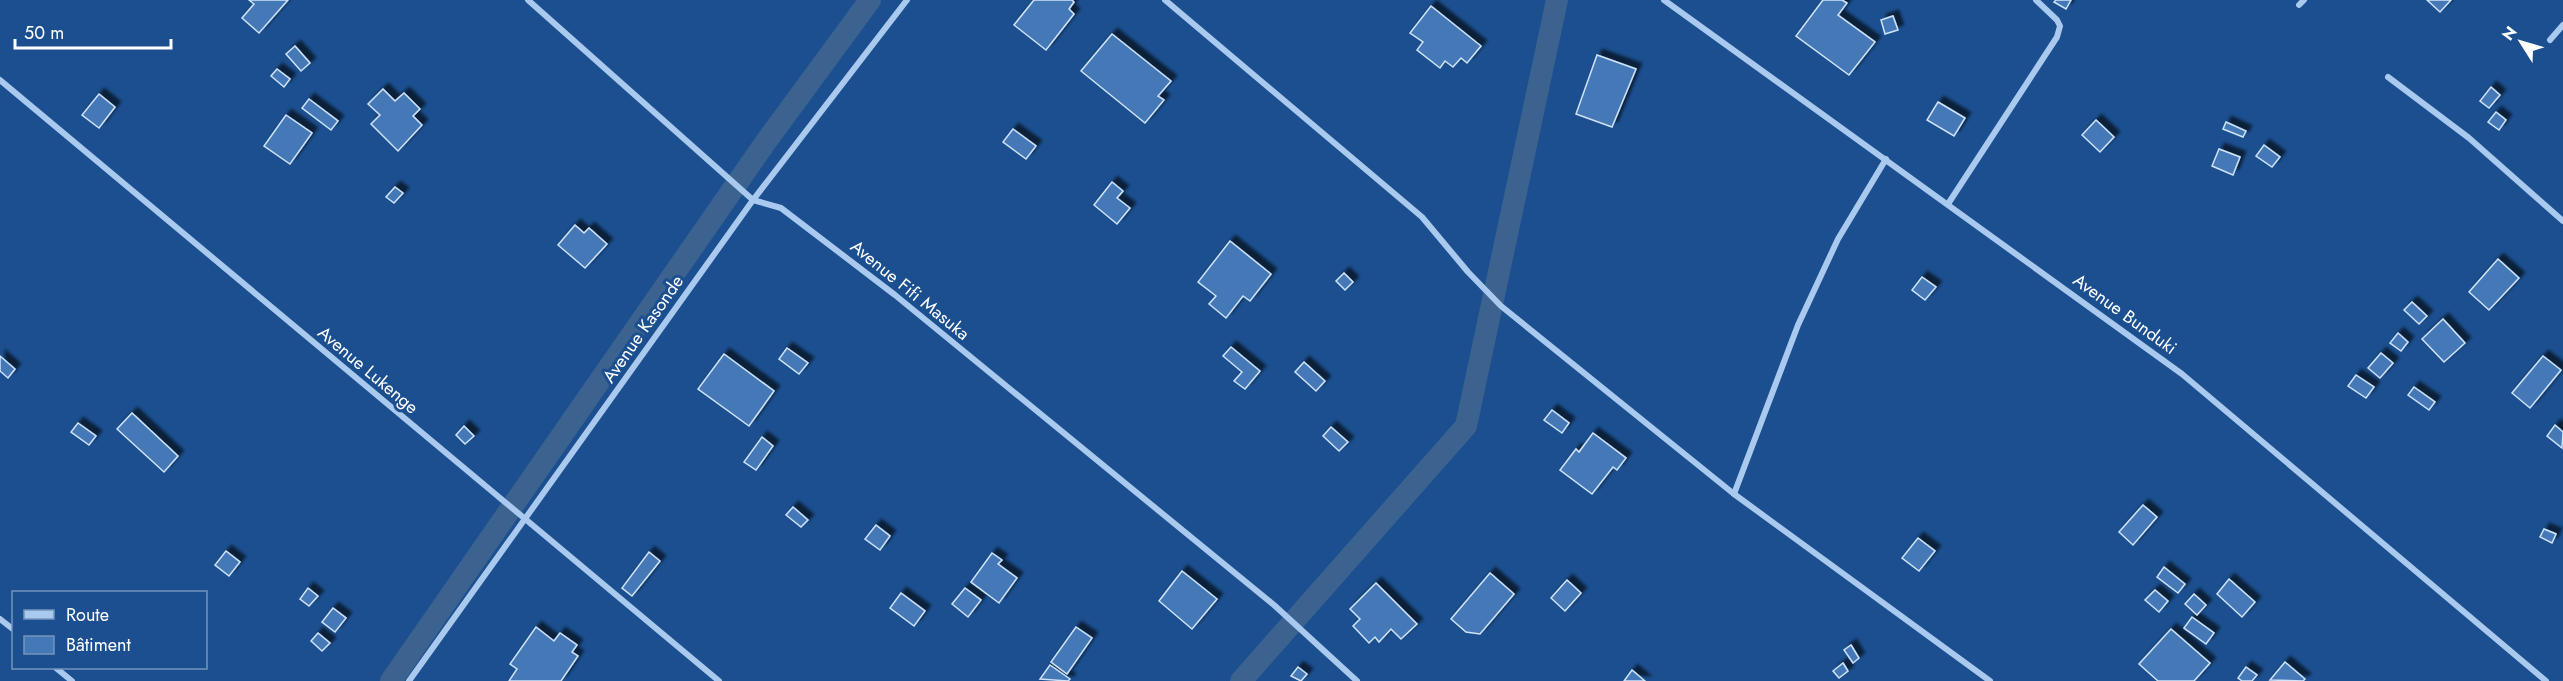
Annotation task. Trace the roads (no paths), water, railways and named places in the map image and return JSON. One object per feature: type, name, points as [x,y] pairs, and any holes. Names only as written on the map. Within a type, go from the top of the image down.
[{"type":"street","name":"Avenue Fifi Masuka","points":[[528,0],[753,200],[781,208],[895,295],[1274,605],[1357,681]]},
{"type":"street","name":"Avenue Kasonde","points":[[410,681],[753,200],[907,0]]},
{"type":"street","points":[[1166,0],[1422,217],[1468,272],[1501,306],[1734,494],[1990,681]]},
{"type":"street","name":"Avenue Bunduki","points":[[1664,0],[2182,374],[2546,681]]},
{"type":"street","points":[[1948,204],[2057,37],[2060,26],[2057,20],[2036,0]]},
{"type":"street","points":[[2550,39],[2563,25]]},
{"type":"street","points":[[2388,77],[2469,138],[2563,221]]},
{"type":"street","name":"Avenue Lukenge","points":[[0,80],[719,681]]},
{"type":"street","points":[[1734,494],[1798,325],[1838,238],[1886,159]]},
{"type":"street","points":[[0,619],[12,628]]},
{"type":"street","points":[[57,669],[72,681]]},
{"type":"waterway","points":[[391,681],[765,143],[870,0]]},
{"type":"waterway","points":[[1241,681],[1466,426],[1557,0]]}]
